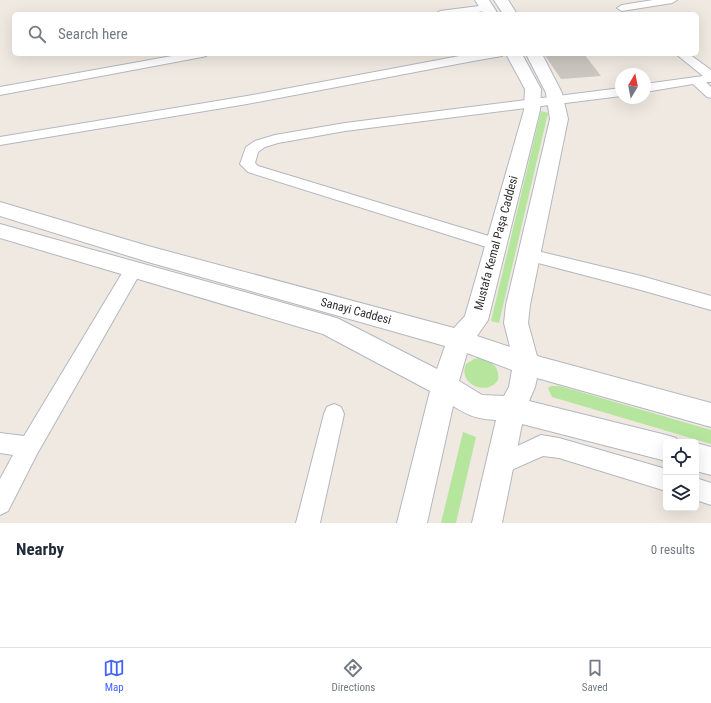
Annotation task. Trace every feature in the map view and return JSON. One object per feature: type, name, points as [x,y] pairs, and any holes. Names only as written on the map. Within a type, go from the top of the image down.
[{"type":"main road","points":[[501,0],[509,12]]},
{"type":"main road","name":"Mustafa Kemal Paşa Caddesi","points":[[412,523],[444,386],[459,340],[476,320],[533,103],[533,89],[515,56]]},
{"type":"main road","points":[[487,523],[512,409],[522,387],[526,364],[516,323],[529,255],[559,119],[557,101],[550,82],[535,56]]},
{"type":"main road","name":"Sanayi Caddesi","points":[[0,209],[148,254],[459,340],[526,364],[711,415]]},
{"type":"main road","name":"Sanayi Caddesi","points":[[0,231],[330,326],[444,386],[478,407],[512,409],[663,447]]},
{"type":"main road","points":[[699,458],[711,461]]},
{"type":"street","points":[[627,12],[622,8],[672,0]]},
{"type":"street","points":[[453,12],[487,7]]},
{"type":"street","points":[[0,91],[191,56]]},
{"type":"street","points":[[0,142],[239,102],[481,56]]},
{"type":"street","points":[[685,56],[711,77]]},
{"type":"street","points":[[651,87],[697,81],[711,77]]},
{"type":"street","points":[[697,81],[711,94]]},
{"type":"street","points":[[496,244],[253,169],[247,164],[248,157],[251,150],[260,144],[275,139],[345,127],[615,93]]},
{"type":"street","points":[[529,255],[641,283],[711,303]]},
{"type":"street","points":[[0,502],[29,447],[133,270]]},
{"type":"street","points":[[308,523],[334,414]]},
{"type":"street","points":[[0,443],[29,447]]},
{"type":"street","points":[[500,464],[530,452],[541,445],[559,448],[663,479]]},
{"type":"street","points":[[699,490],[711,494]]},
{"type":"green space","points":[[541,111],[548,113],[499,323],[491,321]]},
{"type":"green space","points":[[479,358],[491,362],[498,371],[498,380],[493,385],[481,388],[474,386],[466,377],[464,371],[466,364]]},
{"type":"green space","points":[[551,386],[560,386],[711,430],[711,444],[699,440],[699,439],[694,439],[552,397],[548,388]]},
{"type":"green space","points":[[463,432],[476,437],[456,523],[441,523]]},
{"type":"building","points":[[545,56],[586,56],[601,76],[561,79]]}]
